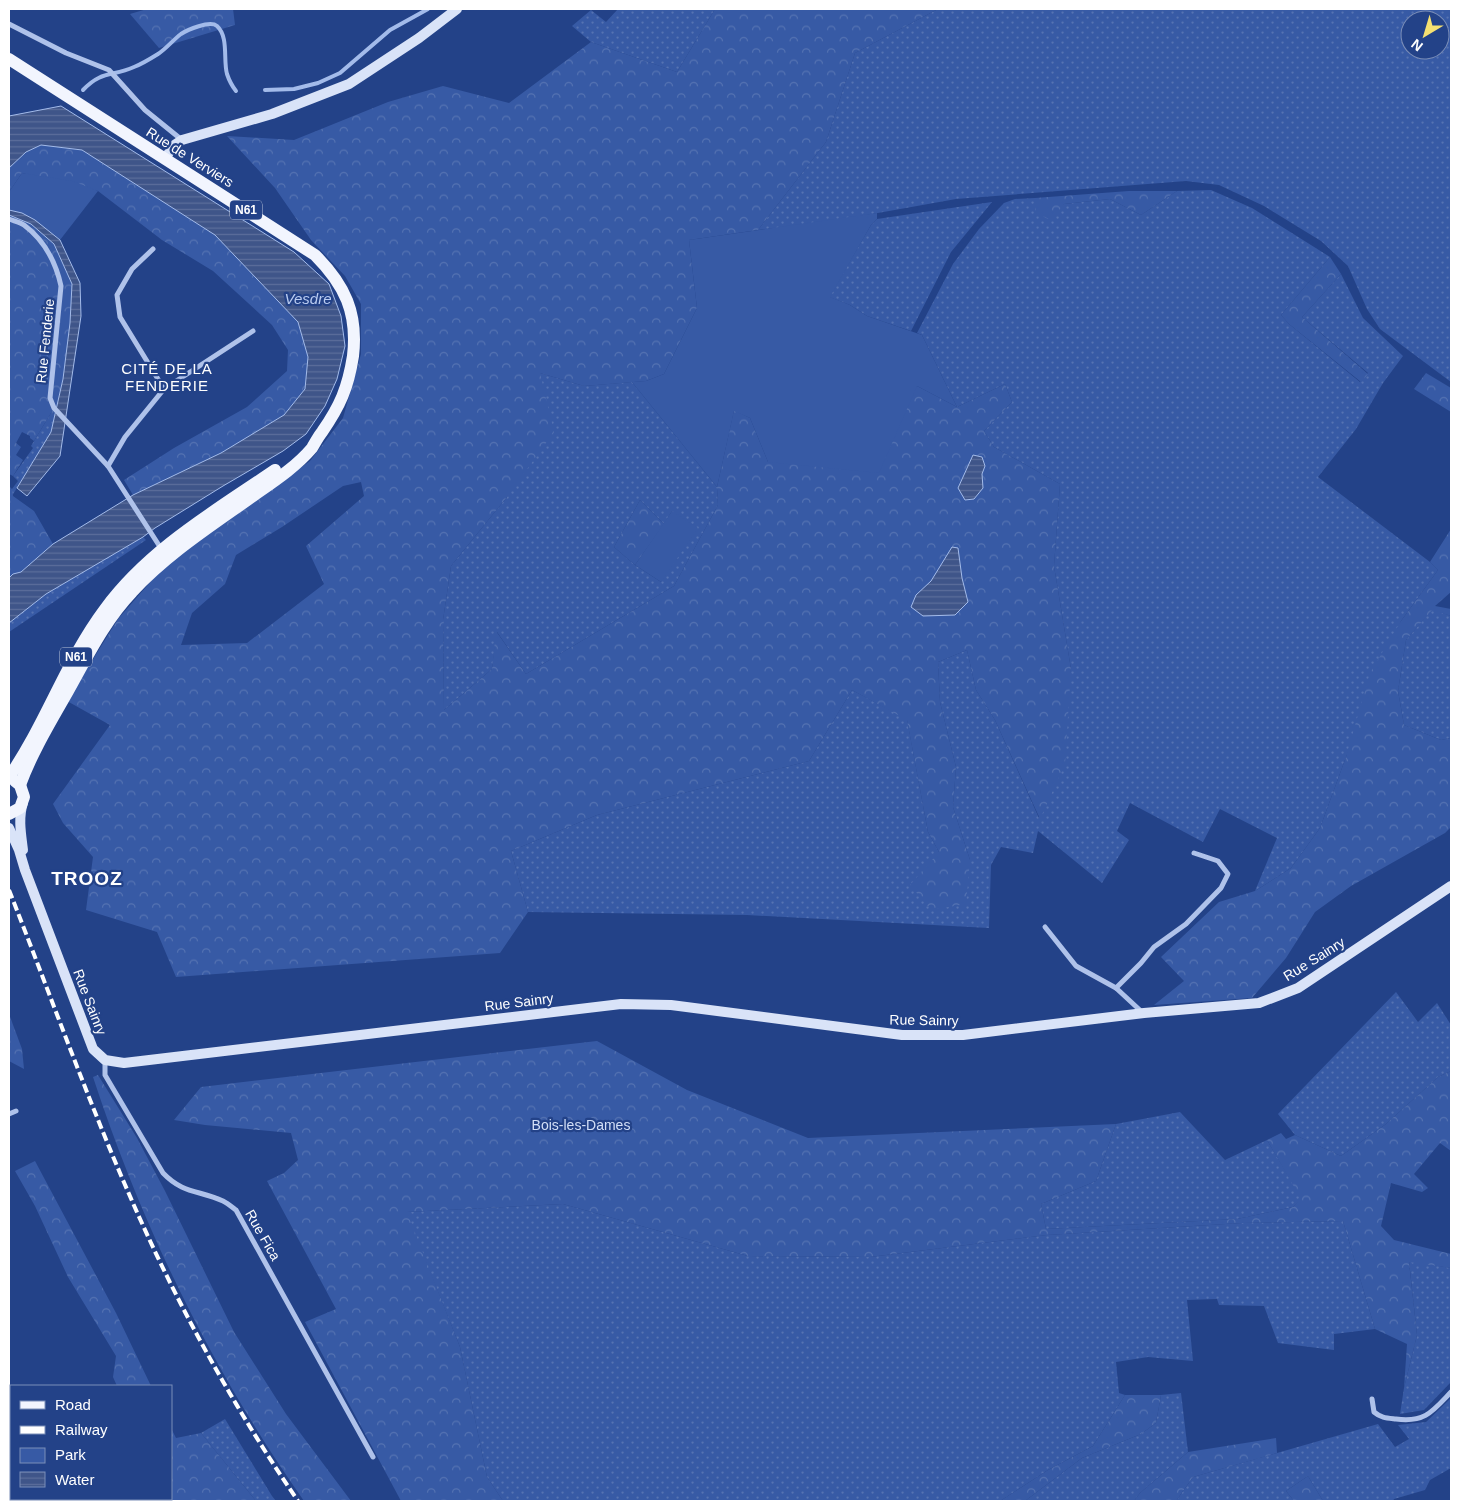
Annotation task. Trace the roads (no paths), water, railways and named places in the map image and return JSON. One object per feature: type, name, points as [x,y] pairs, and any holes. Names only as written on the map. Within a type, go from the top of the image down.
[{"type":"main road","name":"Rue de Verviers","points":[[9,59],[315,255],[329,268],[340,283],[347,298],[353,320],[353,350],[346,390],[339,406],[321,433],[126,584],[96,621],[9,778]]},
{"type":"main road","name":"Rue de Verviers","points":[[20,786],[37,747],[103,631],[131,593],[165,553]]},
{"type":"main road","name":"N61","points":[[9,778],[20,786]]},
{"type":"main road","points":[[9,814],[15,812],[23,803],[24,791],[20,786]]},
{"type":"street","points":[[165,159],[173,146],[182,140],[272,114],[349,84],[396,54],[457,9]]},
{"type":"street","points":[[9,24],[66,53],[109,70],[145,110],[182,140]]},
{"type":"street","name":"Rue Fenderie","points":[[9,220],[23,224],[34,235],[43,245],[58,270],[61,286],[50,398],[54,408],[108,466],[152,536],[165,553]]},
{"type":"street","points":[[153,249],[132,269],[117,295],[120,317],[164,389]]},
{"type":"street","points":[[108,466],[125,437],[164,389],[253,331]]},
{"type":"street","name":"Rue Sainry","points":[[23,803],[20,811],[20,825],[25,870]]},
{"type":"street","name":"Rue Sainry","points":[[9,828],[19,850],[93,1049],[105,1060],[124,1063],[621,1004],[671,1005],[902,1035],[964,1035],[1144,1013],[1259,1002],[1298,988],[1451,886]]},
{"type":"street","points":[[1116,988],[1154,947],[1186,924],[1221,888],[1228,874],[1218,861],[1194,853]]},
{"type":"street","points":[[1044,927],[1076,966],[1116,988],[1144,1013]]},
{"type":"street","name":"Rue Fica","points":[[105,1060],[105,1075],[163,1173],[173,1183],[190,1192],[223,1201],[236,1210],[373,1457]]},
{"type":"street","points":[[9,1114],[16,1111]]},
{"type":"street","points":[[1372,1399],[1374,1412],[1381,1418],[1411,1421],[1432,1412],[1451,1392]]},
{"type":"water","name":"Vesdre","points":[[61,106],[294,252],[329,284],[341,316],[345,346],[337,379],[325,406],[306,434],[283,451],[46,594],[9,623],[9,578],[13,574],[21,572],[53,544],[133,495],[221,453],[284,415],[305,389],[308,357],[298,322],[215,235],[82,150],[41,145],[26,152],[9,168],[9,116]]},
{"type":"water","points":[[9,210],[22,213],[35,220],[60,240],[80,283],[81,316],[60,456],[27,496],[17,488],[51,432],[63,379],[70,323],[72,284],[54,244],[31,224],[9,215]]},
{"type":"water","points":[[973,455],[982,457],[985,466],[982,474],[983,488],[974,499],[965,500],[958,488]]},
{"type":"water","points":[[952,547],[958,548],[962,578],[968,602],[955,615],[923,616],[911,607],[916,595],[931,581]]},
{"type":"waterway","points":[[265,90],[294,89],[318,83],[340,73],[390,30],[428,9]]},
{"type":"waterway","points":[[83,90],[96,79],[126,70],[146,61],[161,52],[184,32],[199,26],[214,24],[223,36],[227,74],[236,91]]},
{"type":"railway","points":[[9,890],[100,1124],[160,1262],[191,1324],[225,1384],[260,1443],[298,1501]]},
{"type":"district","name":"CITÉ DE LA FENDERIE","points":[[167,376]]},
{"type":"district","name":"TROOZ","points":[[87,878]]},
{"type":"park label","name":"Bois-les-Dames","points":[[581,1125]]}]
